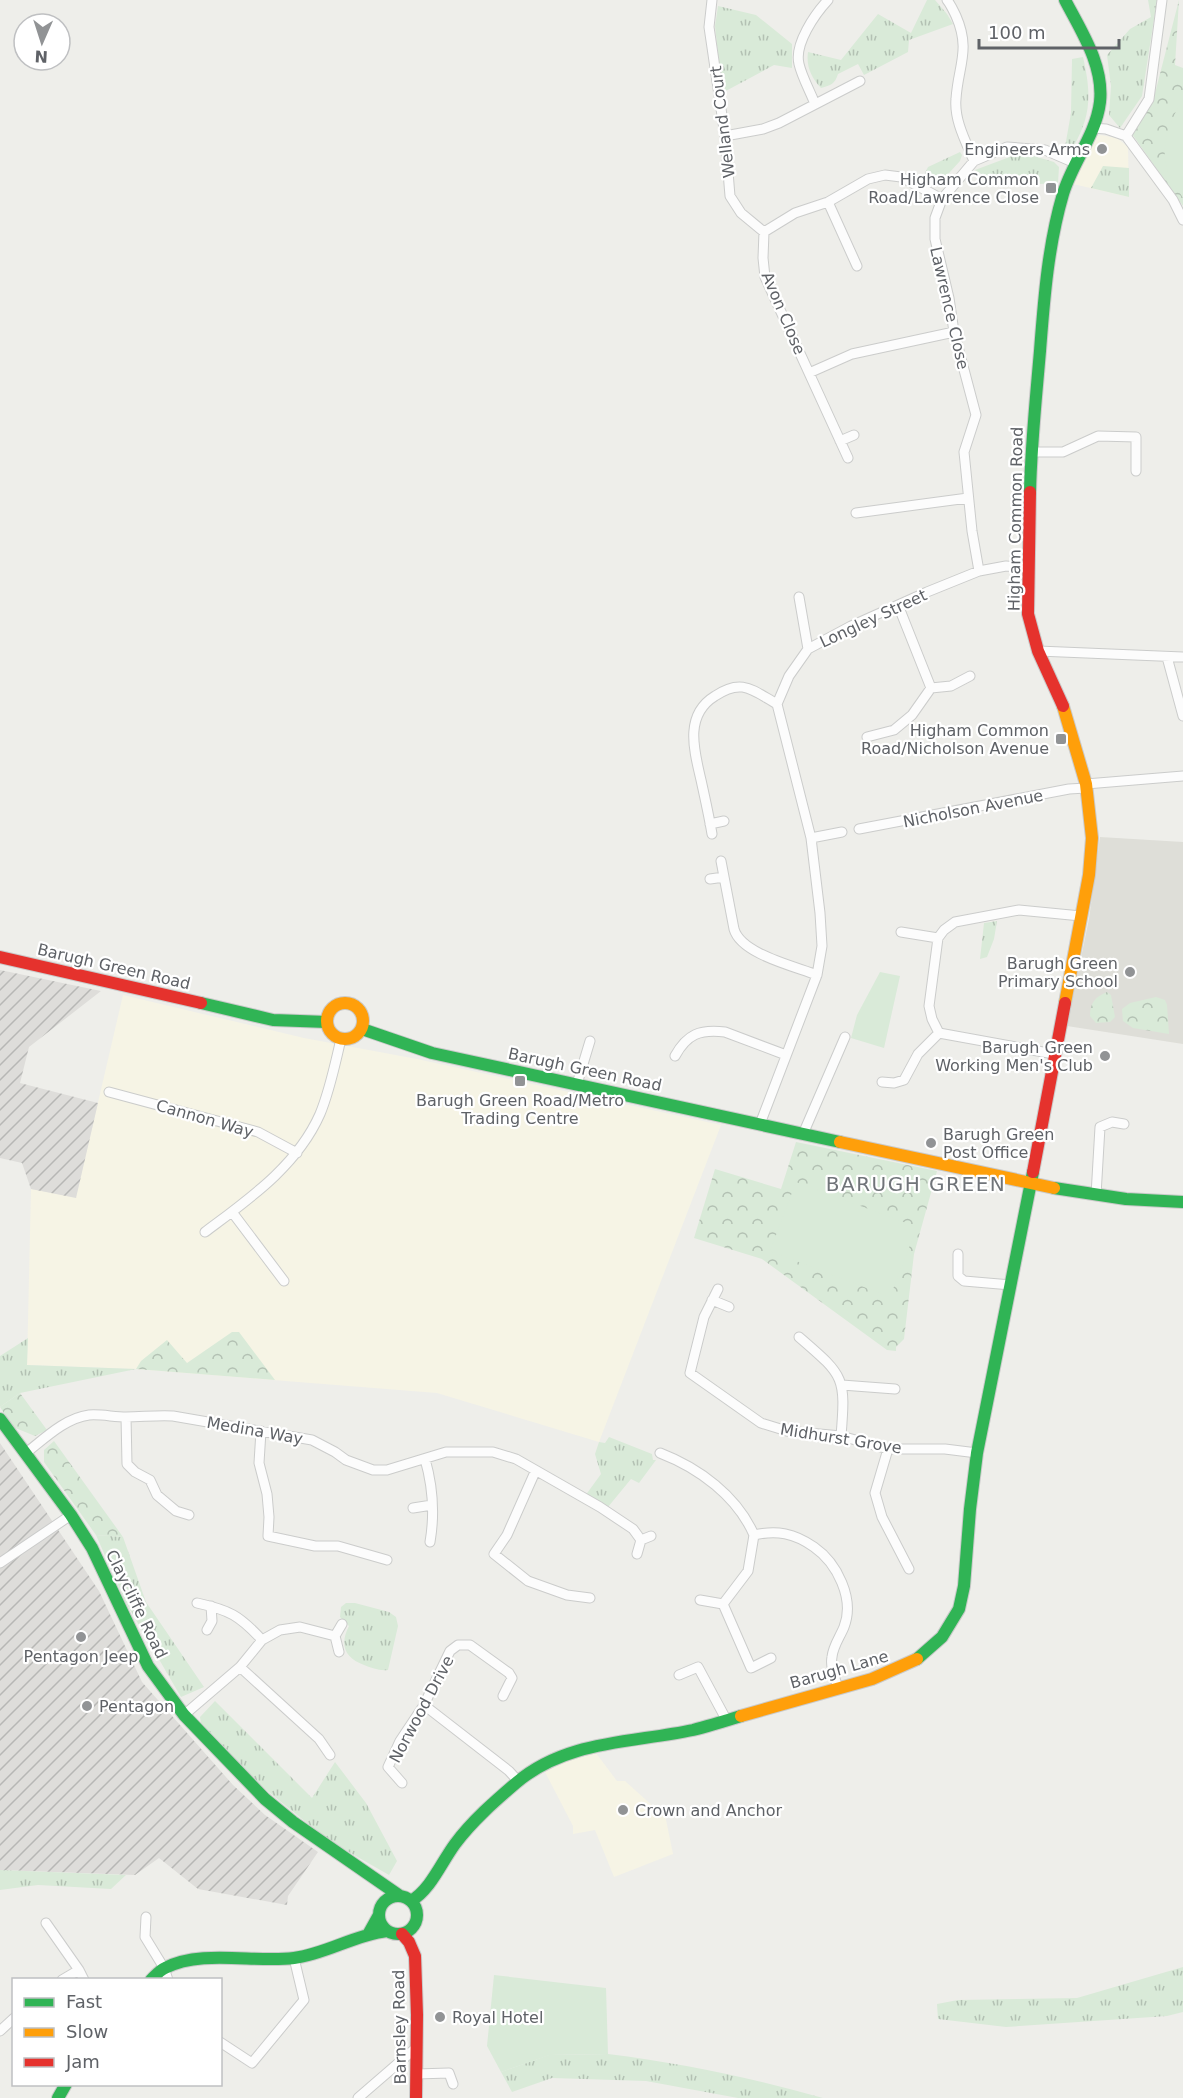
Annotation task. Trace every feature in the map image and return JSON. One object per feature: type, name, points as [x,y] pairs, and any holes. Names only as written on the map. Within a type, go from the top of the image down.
[{"type":"main road","name":"Higham Common Road","points":[[1031,1184],[1089,875],[1092,838],[1086,786],[1066,713],[1038,651],[1028,614],[1031,452],[1046,278],[1063,193],[1092,128],[1100,102],[1099,78],[1091,51],[1065,0]]},
{"type":"main road","name":"Barugh Green Road","points":[[0,957],[273,1020],[327,1022]]},
{"type":"main road","points":[[345,1003],[351,1004],[362,1014],[362,1029],[354,1037],[341,1039],[330,1032],[327,1022],[330,1011],[345,1003]]},
{"type":"main road","name":"Barugh Green Road","points":[[362,1029],[432,1053],[1031,1184],[1096,1195],[1183,1202]]},
{"type":"main road","name":"Barugh Lane","points":[[405,1899],[420,1895],[456,1843],[484,1812],[518,1781],[537,1768],[565,1754],[594,1746],[693,1730],[891,1672],[919,1658],[942,1637],[951,1626],[959,1609],[964,1586],[977,1453],[1031,1184]]},
{"type":"main road","name":"Claycliffe Road","points":[[0,1419],[71,1515],[92,1548],[148,1666],[184,1715],[265,1799],[293,1822],[405,1899]]},
{"type":"main road","name":"Claycliffe Road","points":[[374,1879],[385,1901]]},
{"type":"main road","points":[[369,1933],[385,1901],[405,1899]]},
{"type":"main road","name":"Barnsley Road","points":[[405,1899],[417,1912],[415,1956]]},
{"type":"main road","points":[[379,1915],[387,1931]]},
{"type":"main road","points":[[166,1974],[183,1962],[200,1959],[294,1958],[326,1950],[369,1933],[387,1931],[402,1934],[412,1928],[417,1919]]},
{"type":"main road","name":"Barnsley Road","points":[[402,1934],[410,1942],[415,1956],[416,2098]]},
{"type":"street","name":"Welland Court","points":[[712,0],[709,27],[725,136],[730,196],[741,213],[764,232]]},
{"type":"street","points":[[815,104],[798,61],[804,36],[812,19],[828,0]]},
{"type":"street","points":[[947,0],[962,29],[964,56],[956,99],[957,119],[974,161]]},
{"type":"street","points":[[1126,136],[1149,99],[1162,0]]},
{"type":"street","points":[[725,136],[763,129],[860,81]]},
{"type":"street","points":[[1092,128],[1106,129],[1126,136],[1173,200],[1183,220]]},
{"type":"street","name":"Lawrence Close","points":[[979,571],[964,452],[975,415],[954,332],[949,298],[935,239],[935,218],[942,199],[974,161],[1007,147],[1045,150],[1075,162]]},
{"type":"street","points":[[764,232],[795,213],[828,202],[868,179],[885,175],[901,177],[942,199]]},
{"type":"street","points":[[828,202],[857,266]]},
{"type":"street","name":"Avon Close","points":[[764,232],[765,277],[848,458]]},
{"type":"street","points":[[809,373],[852,354],[954,332]]},
{"type":"street","points":[[840,441],[854,435]]},
{"type":"street","points":[[1031,452],[1063,452],[1098,436],[1136,437],[1136,471]]},
{"type":"street","points":[[856,513],[968,498]]},
{"type":"street","name":"Longley Street","points":[[777,704],[789,676],[808,650],[851,626],[979,571],[1006,566],[1029,568]]},
{"type":"street","points":[[799,597],[808,650]]},
{"type":"street","points":[[898,605],[931,688]]},
{"type":"street","points":[[1038,651],[1183,657]]},
{"type":"street","points":[[1167,657],[1183,716]]},
{"type":"street","points":[[867,737],[894,730],[912,715],[931,688],[951,686],[970,676]]},
{"type":"street","points":[[724,821],[711,829],[693,745],[694,728],[699,711],[708,699],[736,686],[748,688],[777,704],[811,838],[822,946],[817,975],[759,1124]]},
{"type":"street","name":"Nicholson Avenue","points":[[859,829],[1086,786],[1183,776]]},
{"type":"street","points":[[811,838],[842,832]]},
{"type":"street","points":[[721,861],[734,929],[741,942],[754,951],[817,975]]},
{"type":"street","points":[[710,879],[724,877]]},
{"type":"street","points":[[939,1033],[929,1006],[938,938],[944,930],[955,922],[1019,910],[1081,916]]},
{"type":"street","points":[[901,932],[938,938]]},
{"type":"street","points":[[675,1056],[683,1042],[689,1037],[698,1033],[716,1031],[725,1032],[786,1055]]},
{"type":"street","points":[[939,1033],[1054,1054]]},
{"type":"street","points":[[882,1082],[894,1083],[904,1080],[918,1054],[939,1033]]},
{"type":"street","points":[[803,1134],[845,1037]]},
{"type":"street","points":[[206,1233],[270,1180],[297,1153],[312,1130],[321,1110],[341,1039]]},
{"type":"street","points":[[577,1084],[590,1041]]},
{"type":"street","name":"Cannon Way","points":[[109,1092],[258,1132],[297,1153]]},
{"type":"street","points":[[1096,1195],[1100,1127],[1112,1122],[1124,1124]]},
{"type":"street","points":[[232,1212],[284,1281]]},
{"type":"street","points":[[958,1254],[958,1276],[964,1281],[1011,1285]]},
{"type":"street","name":"Midhurst Grove","points":[[718,1288],[704,1317],[690,1373],[761,1423],[787,1431],[841,1436],[888,1449],[945,1449],[977,1453]]},
{"type":"street","points":[[712,1300],[729,1307]]},
{"type":"street","points":[[799,1337],[837,1372],[844,1396],[841,1436]]},
{"type":"street","points":[[842,1385],[895,1389]]},
{"type":"street","name":"Medina Way","points":[[26,1453],[58,1427],[77,1418],[88,1415],[126,1417],[151,1414],[312,1440],[346,1460],[373,1470],[387,1470],[446,1452],[493,1452],[516,1459],[611,1515],[633,1529],[641,1540]]},
{"type":"street","points":[[126,1417],[127,1464],[135,1473],[150,1480],[157,1495],[176,1511],[189,1515]]},
{"type":"street","points":[[261,1431],[259,1463],[267,1494],[268,1536],[315,1546],[338,1545],[387,1560]]},
{"type":"street","points":[[888,1449],[875,1493],[882,1517],[909,1569]]},
{"type":"street","points":[[660,1453],[679,1460],[696,1471],[735,1503],[754,1535],[748,1571],[723,1604]]},
{"type":"street","points":[[425,1459],[432,1486],[433,1524],[430,1542]]},
{"type":"street","points":[[535,1472],[507,1535],[494,1554],[528,1581],[567,1594],[590,1598]]},
{"type":"street","points":[[413,1508],[432,1505]]},
{"type":"street","points":[[0,1563],[71,1515]]},
{"type":"street","points":[[754,1535],[770,1531],[783,1532],[808,1543],[824,1554],[838,1570],[844,1588],[847,1612],[845,1625],[831,1658],[838,1688]]},
{"type":"street","points":[[637,1554],[641,1540],[651,1536]]},
{"type":"street","points":[[700,1600],[723,1604]]},
{"type":"street","points":[[197,1603],[224,1609],[245,1622],[262,1640]]},
{"type":"street","points":[[723,1604],[753,1673],[771,1658]]},
{"type":"street","points":[[207,1630],[212,1621],[211,1606]]},
{"type":"street","points":[[339,1652],[335,1636],[342,1624]]},
{"type":"street","points":[[184,1715],[240,1667],[262,1640],[280,1630],[300,1628],[335,1636]]},
{"type":"street","name":"Norwood Drive","points":[[402,1783],[388,1767],[400,1741],[424,1706],[450,1651],[458,1645],[470,1645],[509,1673],[512,1678],[511,1684],[503,1695]]},
{"type":"street","points":[[240,1667],[320,1739],[330,1755]]},
{"type":"street","points":[[679,1675],[698,1667],[727,1721]]},
{"type":"street","points":[[424,1706],[509,1771],[518,1781]]},
{"type":"street","points":[[146,1917],[145,1937],[166,1974]]},
{"type":"street","points":[[46,1923],[83,1978]]},
{"type":"street","points":[[222,2043],[252,2063],[304,2000],[294,1958]]},
{"type":"street","points":[[65,1978],[79,1970]]},
{"type":"street","points":[[0,2031],[12,2021]]},
{"type":"street","points":[[358,2098],[417,2047]]},
{"type":"street","points":[[416,2074],[449,2073],[453,2084]]},
{"type":"shaded area","points":[[1100,135],[1117,138],[1128,147],[1129,197],[1073,184],[1091,138]]},
{"type":"shaded area","name":"Barugh Green Primary School","points":[[1100,837],[1183,842],[1183,1044],[1067,1026],[1089,919]]},
{"type":"shaded area","points":[[0,970],[101,991],[29,1047],[20,1083],[98,1103],[76,1198],[31,1189],[22,1163],[0,1158]]},
{"type":"shaded area","points":[[123,995],[304,1038],[417,1059],[721,1125],[599,1442],[437,1393],[136,1369],[27,1365],[31,1189],[76,1197]]},
{"type":"shaded area","points":[[0,1443],[99,1591],[142,1682],[233,1785],[265,1815],[318,1852],[288,1896],[287,1905],[198,1889],[159,1858],[135,1875],[0,1870]]},
{"type":"shaded area","points":[[596,1753],[617,1781],[625,1781],[655,1808],[663,1805],[673,1854],[614,1877],[595,1830],[573,1834],[573,1826],[545,1772],[570,1759]]},
{"type":"green space","points":[[927,0],[935,0],[953,24],[909,40],[908,52],[864,75],[858,64],[838,74],[830,85],[821,88],[817,84],[809,67],[808,52],[841,60],[878,14],[911,33]]},
{"type":"green space","points":[[1148,0],[1157,0],[1142,96],[1120,128],[1109,115],[1111,86],[1107,55],[1130,29],[1151,17]]},
{"type":"green space","points":[[1179,0],[1175,65],[1183,68],[1183,206],[1132,134],[1153,101]]},
{"type":"green space","points":[[718,6],[756,15],[792,44],[792,68],[774,65],[722,93],[715,26]]},
{"type":"green space","points":[[1083,57],[1088,92],[1087,114],[1073,147],[1065,147],[1071,113],[1072,59]]},
{"type":"green space","points":[[1183,100],[1183,198],[1167,170],[1165,144],[1175,113]]},
{"type":"green space","points":[[960,152],[962,155],[960,161],[940,183],[935,184],[922,179],[928,167]]},
{"type":"green space","points":[[1027,154],[1054,162],[1059,167],[1058,183],[1020,185],[1019,179],[993,181],[975,170],[1015,155]]},
{"type":"green space","points":[[1103,166],[1129,168],[1129,197],[1091,188]]},
{"type":"green space","points":[[997,921],[994,939],[987,957],[980,959],[984,923]]},
{"type":"green space","points":[[880,972],[900,976],[884,1048],[851,1038],[857,1015]]},
{"type":"green space","points":[[1107,992],[1111,995],[1115,1017],[1110,1022],[1096,1023],[1090,1016],[1092,1004],[1096,998]]},
{"type":"green space","points":[[1156,997],[1165,1000],[1167,1005],[1169,1034],[1133,1028],[1123,1021],[1122,1009],[1130,1003]]},
{"type":"green space","points":[[796,1142],[937,1171],[914,1254],[904,1339],[896,1347],[896,1351],[887,1350],[762,1259],[694,1238],[715,1169],[781,1189]]},
{"type":"green space","points":[[875,1173],[903,1180],[899,1194],[871,1187]]},
{"type":"green space","points":[[796,1182],[917,1227],[890,1297],[770,1251]]},
{"type":"green space","points":[[232,1332],[239,1332],[275,1380],[136,1369],[141,1361],[167,1340],[187,1363]]},
{"type":"green space","points":[[28,1338],[27,1365],[136,1369],[20,1393],[0,1407],[0,1356]]},
{"type":"green space","points":[[20,1393],[47,1430],[35,1436],[13,1427],[0,1407]]},
{"type":"green space","points":[[609,1437],[652,1454],[653,1460],[656,1460],[639,1483],[631,1479],[608,1507],[585,1496],[601,1474],[595,1454],[599,1442],[605,1443]]},
{"type":"green space","points":[[54,1441],[123,1537],[96,1535],[44,1462],[44,1450]]},
{"type":"green space","points":[[96,1535],[123,1537],[146,1602],[204,1687],[181,1697],[125,1601]]},
{"type":"green space","points":[[346,1603],[355,1603],[389,1612],[396,1617],[398,1626],[388,1670],[379,1670],[364,1665],[348,1655],[344,1639],[349,1626],[340,1617],[341,1607]]},
{"type":"green space","points":[[215,1701],[312,1798],[335,1762],[366,1803],[397,1861],[389,1875],[328,1840],[265,1789],[201,1723],[200,1717]]},
{"type":"green space","points":[[0,1870],[126,1875],[111,1889],[38,1885],[0,1890]]},
{"type":"green space","points":[[1183,1967],[1183,2012],[1167,2016],[1006,2027],[938,2019],[937,2004],[958,2000],[1077,1998]]},
{"type":"green space","points":[[494,1975],[606,1988],[608,2054],[550,2055],[501,2072],[487,2046]]},
{"type":"green space","points":[[608,2054],[716,2072],[823,2098],[738,2098],[646,2081],[552,2078],[512,2092],[501,2072],[549,2055]]},
{"type":"traffic: fast","points":[[1030,492],[1047,272],[1063,194],[1094,126],[1100,102],[1095,62],[1065,0]]},
{"type":"traffic: fast","points":[[201,1003],[273,1020],[327,1022]]},
{"type":"traffic: fast","points":[[362,1029],[432,1053],[840,1142]]},
{"type":"traffic: fast","points":[[917,1659],[942,1637],[959,1609],[964,1586],[977,1453],[1033,1172]]},
{"type":"traffic: fast","points":[[1054,1188],[1126,1199],[1183,1202]]},
{"type":"traffic: fast","points":[[0,1419],[71,1515],[92,1548],[148,1666],[184,1715],[265,1799],[293,1822],[400,1896]]},
{"type":"traffic: fast","points":[[411,1901],[430,1883],[455,1844],[476,1819],[535,1769],[556,1758],[600,1745],[693,1730],[741,1716]]},
{"type":"traffic: fast","points":[[398,1896],[411,1902],[417,1915],[411,1928],[398,1934],[385,1928],[379,1915],[385,1902],[398,1896]]},
{"type":"traffic: fast","points":[[369,1933],[379,1915]]},
{"type":"traffic: fast","points":[[153,1978],[163,1969],[179,1962],[211,1958],[294,1958],[317,1953],[363,1936],[387,1931]]},
{"type":"traffic: fast","points":[[58,2098],[65,2086]]},
{"type":"traffic: slow","points":[[1063,706],[1086,784],[1092,838],[1089,875],[1065,1003]]},
{"type":"traffic: slow","points":[[345,1003],[358,1008],[363,1021],[358,1034],[345,1039],[332,1034],[327,1021],[332,1008],[345,1003]]},
{"type":"traffic: slow","points":[[840,1142],[1054,1188]]},
{"type":"traffic: slow","points":[[741,1716],[872,1679],[917,1659]]},
{"type":"traffic: jam","points":[[1030,492],[1028,614],[1038,651],[1063,706]]},
{"type":"traffic: jam","points":[[0,957],[201,1003]]},
{"type":"traffic: jam","points":[[1033,1172],[1065,1003]]},
{"type":"traffic: jam","points":[[402,1934],[409,1942],[415,1956],[416,2098]]},
{"type":"place","name":"Engineers Arms","points":[[1102,149]]},
{"type":"place","name":"Higham Common Road/Lawrence Close","points":[[1051,188]]},
{"type":"place","name":"Higham Common Road/Nicholson Avenue","points":[[1061,739]]},
{"type":"place","name":"Barugh Green Primary School","points":[[1130,972]]},
{"type":"place","name":"Barugh Green Working Men's Club","points":[[1105,1056]]},
{"type":"place","name":"Barugh Green Road/Metro Trading Centre","points":[[520,1081]]},
{"type":"place","name":"Barugh Green Post Office","points":[[931,1143]]},
{"type":"place","name":"Pentagon Jeep","points":[[81,1637]]},
{"type":"place","name":"Pentagon","points":[[87,1706]]},
{"type":"place","name":"Crown and Anchor","points":[[623,1810]]},
{"type":"place","name":"Royal Hotel","points":[[440,2017]]},
{"type":"district","name":"BARUGH GREEN","points":[[916,1184]]}]
